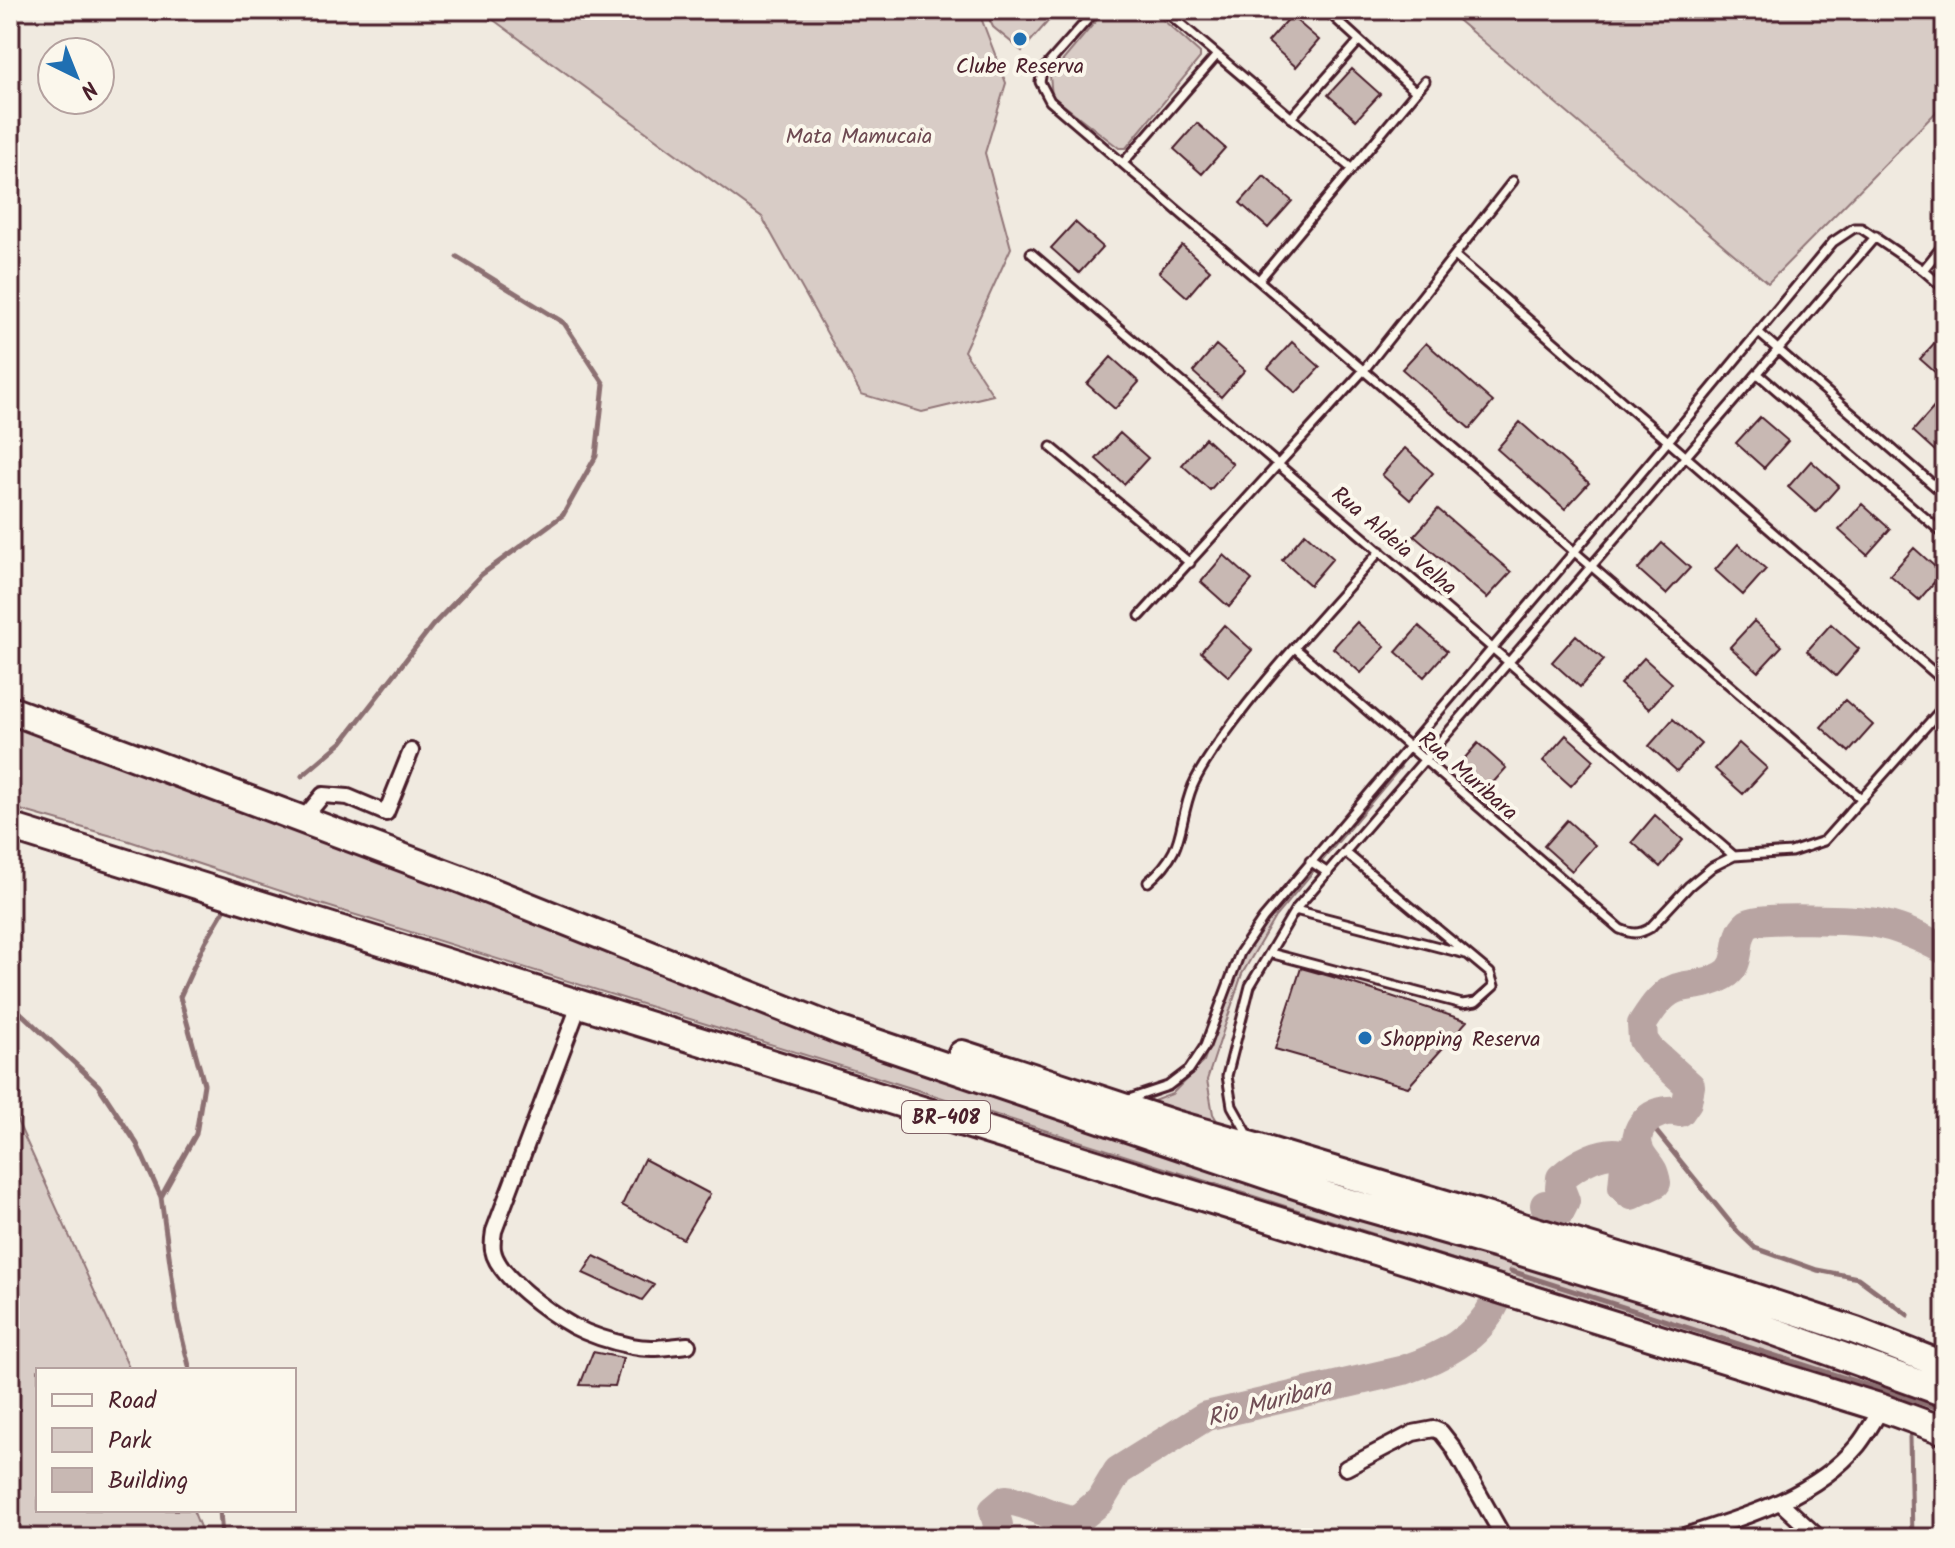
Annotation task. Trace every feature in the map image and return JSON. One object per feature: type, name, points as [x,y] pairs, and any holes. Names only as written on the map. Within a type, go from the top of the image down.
[{"type":"highway","name":"BR-408","points":[[10,710],[463,880],[838,1030],[1337,1199],[1731,1316],[1945,1393]]},
{"type":"highway","name":"BR-408","points":[[10,827],[1882,1408],[1945,1431]]},
{"type":"highway","points":[[838,1030],[883,1032],[923,1042],[1193,1130],[1732,1290],[1856,1331],[1945,1366]]},
{"type":"street","points":[[302,820],[323,795],[348,797],[386,813],[411,751]]},
{"type":"street","points":[[580,1003],[494,1231],[492,1248],[498,1264],[513,1280],[548,1310],[574,1326],[632,1346],[661,1348],[688,1345]]},
{"type":"street","points":[[1678,1538],[1780,1502],[1817,1481],[1858,1444],[1882,1408]]},
{"type":"street","points":[[1346,1468],[1413,1433],[1434,1429],[1441,1432],[1504,1538]]},
{"type":"street","points":[[1780,1502],[1819,1538]]},
{"type":"lane","points":[[1096,10],[1042,71],[1040,82],[1050,101],[1862,799]]},
{"type":"lane","points":[[1164,10],[1352,169]]},
{"type":"lane","points":[[1326,10],[1416,92]]},
{"type":"lane","points":[[1291,118],[1359,41]]},
{"type":"lane","points":[[1123,163],[1217,55]]},
{"type":"lane","points":[[1259,280],[1425,81]]},
{"type":"lane","points":[[1140,616],[1364,370],[1513,181]]},
{"type":"lane","points":[[1116,1104],[1168,1086],[1189,1070],[1205,1046],[1240,953],[1263,919],[1833,242],[1854,228],[1861,228],[1923,270],[1945,289]]},
{"type":"lane","points":[[1256,1147],[1232,1106],[1227,1076],[1250,986],[1295,910],[1876,236]]},
{"type":"lane","points":[[1923,270],[1945,243]]},
{"type":"lane","name":"Rua Aldeia Velha","points":[[1031,253],[1734,856]]},
{"type":"lane","points":[[1455,256],[1945,682]]},
{"type":"lane","points":[[1758,332],[1945,495]]},
{"type":"lane","points":[[1758,374],[1945,535]]},
{"type":"lane","points":[[1051,447],[1190,563]]},
{"type":"lane","points":[[1148,882],[1166,867],[1177,847],[1193,785],[1222,738],[1380,551]]},
{"type":"lane","name":"Rua Muribara","points":[[1295,648],[1620,929],[1632,934],[1650,928],[1689,886],[1712,867],[1734,856]]},
{"type":"lane","points":[[1734,856],[1791,852],[1816,845],[1832,834],[1945,705]]},
{"type":"lane","points":[[1270,953],[1462,1004],[1476,1002],[1494,986],[1490,973],[1346,853]]},
{"type":"lane","points":[[1310,861],[1328,873]]},
{"type":"lane","points":[[1295,910],[1468,955]]},
{"type":"green space","name":"Mata Mamucaia","points":[[480,10],[978,10],[1006,83],[985,153],[1011,248],[964,351],[993,395],[922,412],[861,394],[762,217]]},
{"type":"green space","name":"Clube Reserva","points":[[985,10],[1058,10],[1022,51],[993,27]]},
{"type":"green space","points":[[1105,10],[1152,10],[1200,53],[1200,58],[1126,148],[1119,148],[1052,96],[1050,76]]},
{"type":"green space","points":[[1446,10],[1945,10],[1945,103],[1768,283]]},
{"type":"green space","points":[[10,723],[351,847],[848,1047],[1115,1136],[1609,1288],[1945,1403],[1945,1417],[1701,1337],[311,901],[126,840],[10,807]]},
{"type":"green space","points":[[1397,763],[1401,767],[1275,917],[1242,974],[1207,1080],[1213,1114],[1226,1136],[1143,1105],[1172,1094],[1204,1061],[1239,962],[1258,929]]},
{"type":"green space","points":[[10,1105],[129,1368],[36,1368],[36,1512],[194,1512],[202,1532],[201,1538],[10,1538]]},
{"type":"building","points":[[1291,16],[1319,40],[1296,67],[1268,42]]},
{"type":"building","points":[[1352,69],[1380,94],[1356,120],[1328,95]]},
{"type":"building","points":[[1197,123],[1225,148],[1202,174],[1174,149]]},
{"type":"building","points":[[1264,176],[1292,201],[1268,228],[1240,203]]},
{"type":"building","points":[[1075,222],[1103,247],[1079,273],[1051,248]]},
{"type":"building","points":[[1182,245],[1210,270],[1187,297],[1159,272]]},
{"type":"building","points":[[1945,331],[1945,381],[1920,359]]},
{"type":"building","points":[[1292,342],[1320,367],[1296,393],[1268,368]]},
{"type":"building","points":[[1426,343],[1493,402],[1470,429],[1402,369]]},
{"type":"building","points":[[1216,345],[1245,370],[1221,397],[1193,372]]},
{"type":"building","points":[[1111,357],[1139,382],[1115,409],[1087,384]]},
{"type":"building","points":[[1945,395],[1945,460],[1913,431]]},
{"type":"building","points":[[1760,417],[1788,441],[1764,468],[1736,443]]},
{"type":"building","points":[[1520,422],[1589,483],[1565,509],[1497,449]]},
{"type":"building","points":[[1120,433],[1148,458],[1124,484],[1096,459]]},
{"type":"building","points":[[1205,438],[1233,464],[1210,490],[1182,465]]},
{"type":"building","points":[[1405,448],[1433,473],[1410,500],[1382,475]]},
{"type":"building","points":[[1811,461],[1839,486],[1816,512],[1788,487]]},
{"type":"building","points":[[1862,504],[1890,529],[1867,555],[1839,530]]},
{"type":"building","points":[[1438,509],[1511,572],[1487,598],[1414,536]]},
{"type":"building","points":[[1305,533],[1333,558],[1310,585],[1282,560]]},
{"type":"building","points":[[1662,543],[1690,568],[1666,594],[1638,569]]},
{"type":"building","points":[[1738,544],[1766,569],[1743,595],[1715,570]]},
{"type":"building","points":[[1914,548],[1942,573],[1919,600],[1890,575]]},
{"type":"building","points":[[1224,555],[1252,580],[1229,607],[1201,582]]},
{"type":"building","points":[[1754,621],[1782,646],[1758,672],[1730,647]]},
{"type":"building","points":[[1357,622],[1385,647],[1361,673],[1333,648]]},
{"type":"building","points":[[1831,624],[1859,649],[1836,676],[1807,651]]},
{"type":"building","points":[[1224,625],[1252,650],[1229,677],[1201,652]]},
{"type":"building","points":[[1419,626],[1447,651],[1424,677],[1396,652]]},
{"type":"building","points":[[1576,635],[1604,660],[1580,687],[1552,662]]},
{"type":"building","points":[[1644,658],[1672,683],[1649,709],[1620,684]]},
{"type":"building","points":[[1845,700],[1873,725],[1849,752],[1821,727]]},
{"type":"building","points":[[1673,719],[1701,744],[1677,771],[1649,746]]},
{"type":"building","points":[[1566,735],[1594,760],[1571,786],[1543,761]]},
{"type":"building","points":[[1478,743],[1506,768],[1483,794],[1455,769]]},
{"type":"building","points":[[1739,743],[1767,768],[1743,794],[1715,769]]},
{"type":"building","points":[[1655,815],[1683,840],[1660,867],[1632,842]]},
{"type":"building","points":[[1567,820],[1595,845],[1572,871],[1544,846]]},
{"type":"building","name":"Shopping Reserva","points":[[1301,968],[1467,1021],[1408,1087],[1275,1049]]},
{"type":"building","points":[[644,1159],[710,1194],[683,1239],[622,1205]]},
{"type":"building","points":[[594,1256],[654,1285],[642,1300],[583,1273]]},
{"type":"building","points":[[593,1352],[623,1358],[615,1386],[580,1385]]},
{"type":"waterway","points":[[302,776],[342,742],[432,626],[481,575],[563,515],[596,456],[604,384],[564,323],[457,257]]},
{"type":"waterway","points":[[161,1197],[196,1134],[204,1084],[180,997],[205,942],[224,910]]},
{"type":"waterway","name":"Rio Muribara","points":[[1545,1205],[1560,1211],[1565,1201],[1560,1188],[1561,1178],[1583,1162],[1609,1153],[1626,1155],[1623,1187],[1631,1195],[1656,1183],[1638,1145],[1640,1128],[1661,1112],[1680,1112],[1687,1102],[1690,1086],[1650,1050],[1643,1040],[1642,1024],[1658,1001],[1669,992],[1713,981],[1730,971],[1740,936],[1748,924],[1788,919],[1876,923],[1912,934],[1945,950]]},
{"type":"waterway","points":[[10,1003],[98,1085],[137,1144],[161,1197],[178,1321],[190,1368]]},
{"type":"waterway","points":[[1647,1120],[1738,1232],[1755,1248],[1817,1270],[1858,1278],[1908,1315]]},
{"type":"waterway","points":[[1511,1271],[1945,1410]]},
{"type":"waterway","name":"Rio Muribara","points":[[995,1538],[998,1525],[994,1510],[1006,1500],[1077,1520],[1100,1501],[1118,1471],[1206,1416],[1418,1365],[1445,1353],[1468,1337],[1495,1303]]},
{"type":"waterway","points":[[1910,1437],[1912,1538]]},
{"type":"waterway","points":[[220,1512],[222,1538]]},
{"type":"place","name":"Clube Reserva","points":[[1020,39]]},
{"type":"place","name":"Shopping Reserva","points":[[1365,1038]]}]
